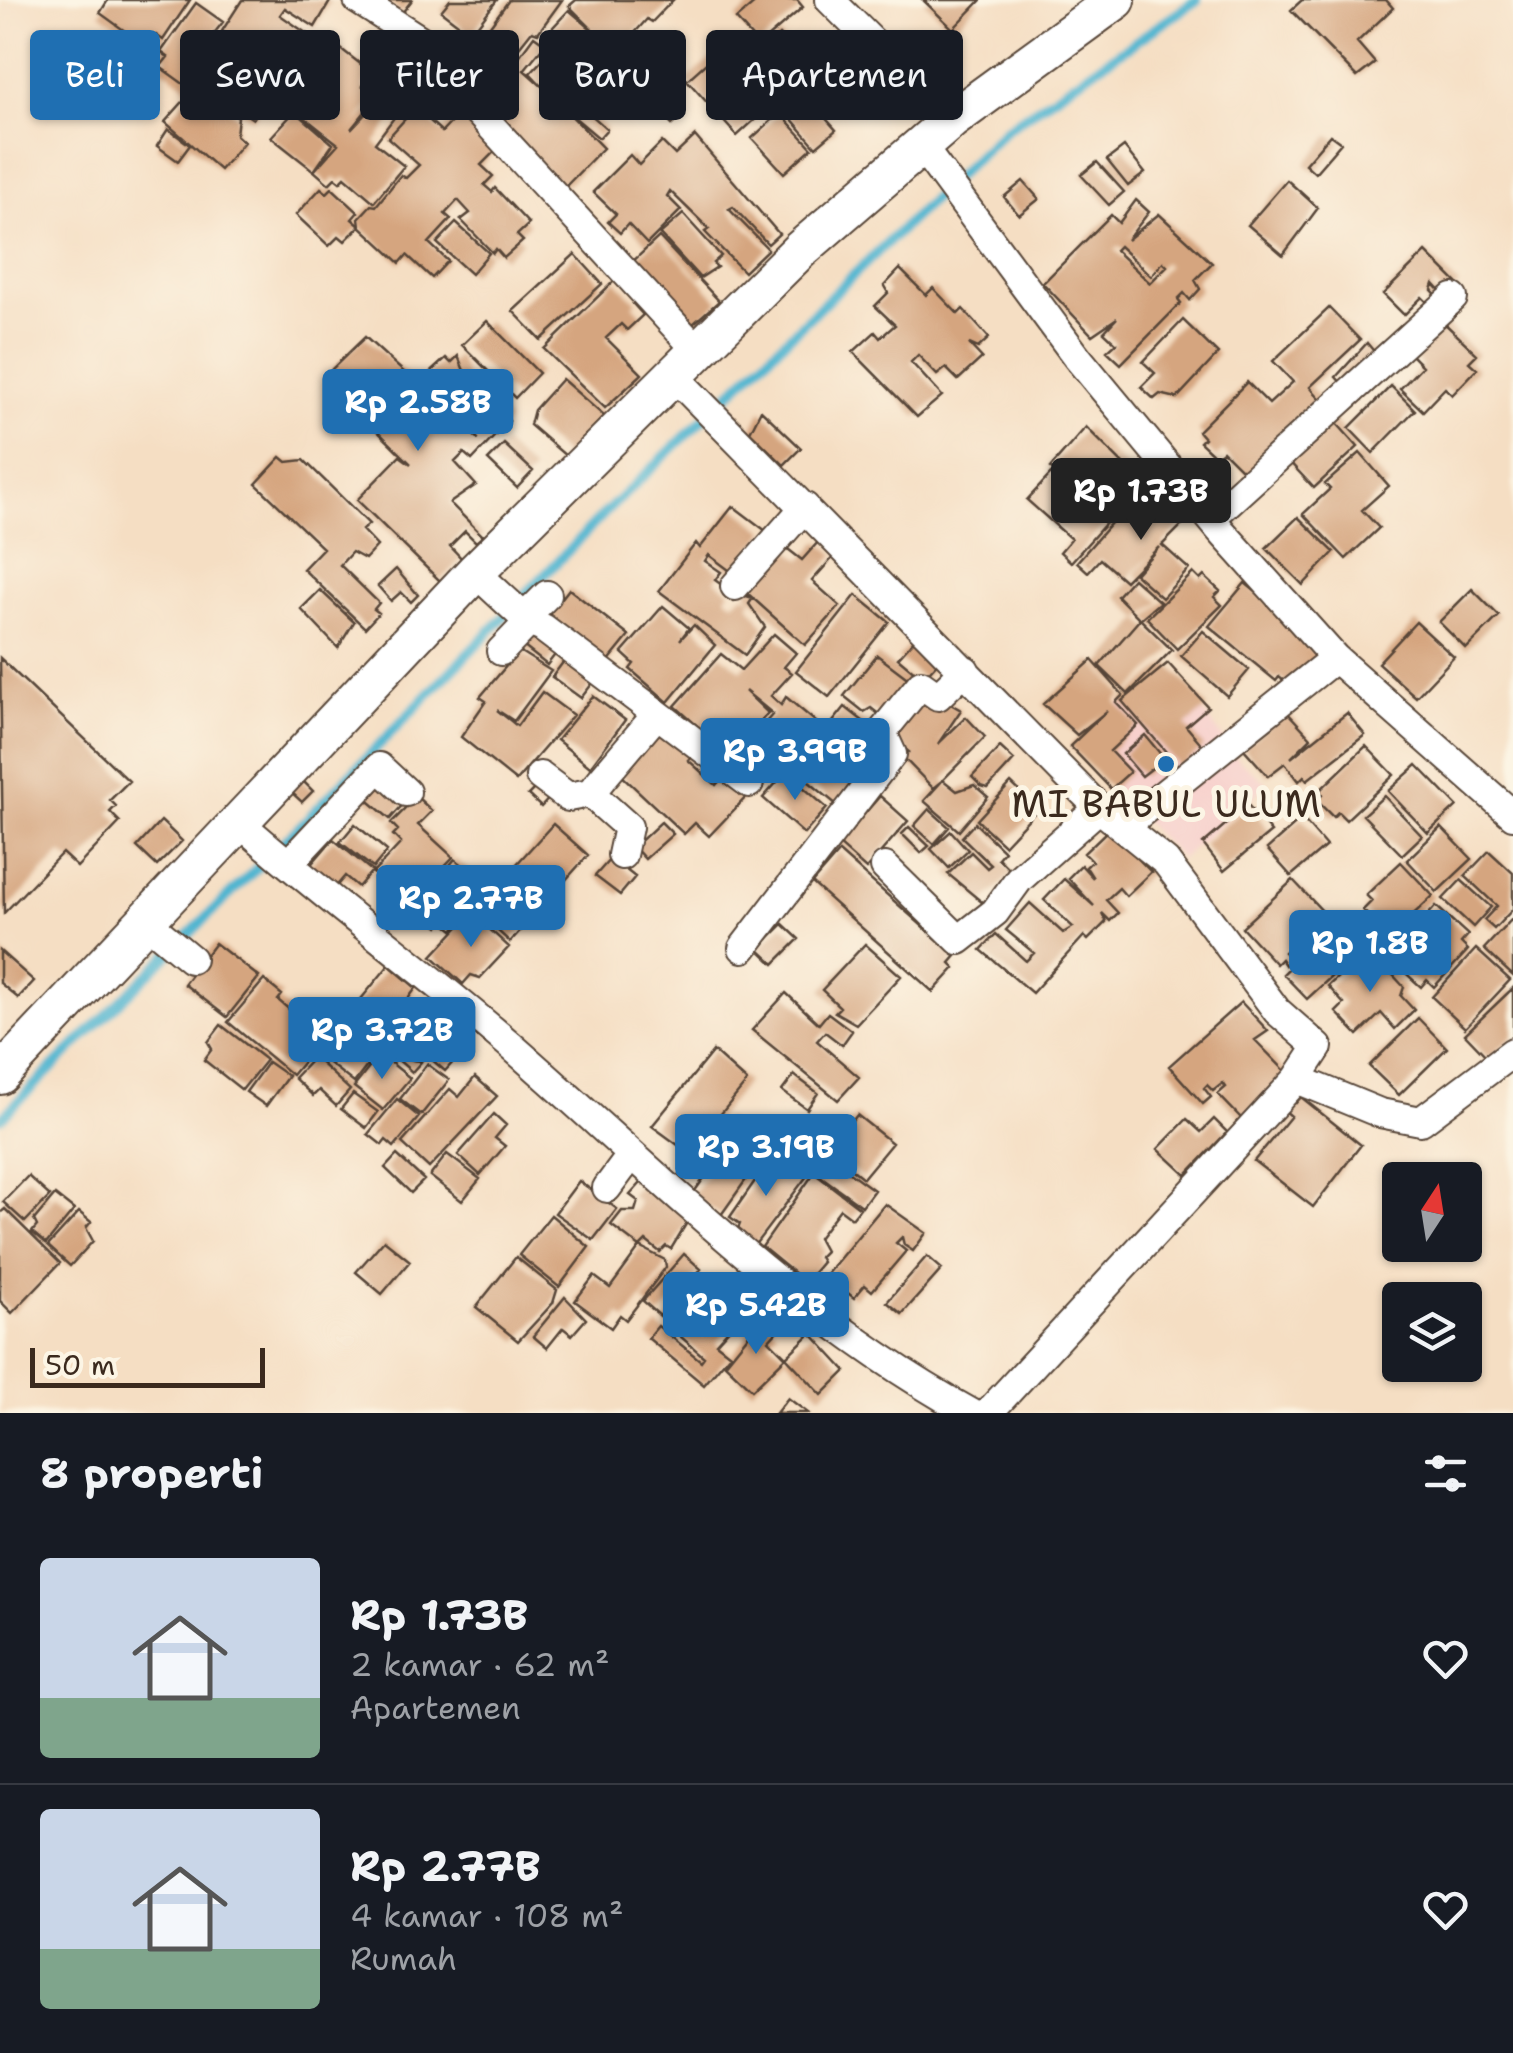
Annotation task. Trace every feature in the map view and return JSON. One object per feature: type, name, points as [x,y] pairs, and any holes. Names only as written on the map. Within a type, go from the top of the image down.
[{"type":"main road","points":[[963,111],[1116,0]]},
{"type":"main road","points":[[0,1074],[153,928],[246,828],[489,584],[809,242],[929,157],[951,120]]},
{"type":"street","points":[[358,0],[422,41],[689,374],[728,429],[1099,808],[1166,862],[1276,1011],[1318,1047],[1297,1079],[988,1413]]},
{"type":"street","points":[[830,0],[860,30]]},
{"type":"street","points":[[929,157],[1132,426],[1334,658],[1513,815]]},
{"type":"street","points":[[1211,518],[1452,298]]},
{"type":"street","points":[[735,586],[805,506]]},
{"type":"street","points":[[489,584],[527,620],[543,628],[750,784]]},
{"type":"street","points":[[501,651],[548,595]]},
{"type":"street","points":[[1123,827],[1334,658]]},
{"type":"street","points":[[743,948],[892,754],[882,732],[921,684],[938,696],[965,670]]},
{"type":"street","points":[[540,776],[568,797],[590,793],[657,714]]},
{"type":"street","points":[[295,868],[379,767],[406,792]]},
{"type":"street","points":[[590,793],[628,827],[622,855]]},
{"type":"street","points":[[885,867],[959,940],[995,912],[1019,879],[1099,808]]},
{"type":"street","points":[[246,828],[454,999],[750,1261],[923,1386],[972,1413]]},
{"type":"street","points":[[153,928],[188,956]]},
{"type":"street","points":[[417,1046],[454,999]]},
{"type":"street","points":[[1297,1079],[1380,1113],[1421,1121],[1513,1052]]},
{"type":"street","points":[[608,1188],[630,1157]]},
{"type":"shaded area","name":"MI BABUL ULUM","points":[[1168,663],[1239,760],[1268,784],[1181,859],[1070,746]]},
{"type":"building","points":[[108,0],[190,0],[163,40],[160,30],[124,30],[100,13]]},
{"type":"building","points":[[242,0],[331,0],[315,27],[285,8],[280,15],[302,30],[223,30]]},
{"type":"building","points":[[384,0],[412,0],[402,13]]},
{"type":"building","points":[[450,0],[497,0],[474,30],[466,30],[441,11]]},
{"type":"building","points":[[509,0],[562,0],[538,33],[532,31],[519,47],[519,30],[487,30]]},
{"type":"building","points":[[576,0],[673,0],[652,22],[647,19],[637,30],[593,30],[569,6]]},
{"type":"building","points":[[758,0],[797,0],[803,7],[776,30],[746,30],[736,19]]},
{"type":"building","points":[[923,0],[981,0],[953,29]]},
{"type":"building","points":[[1302,0],[1386,0],[1393,8],[1357,42],[1375,63],[1357,77],[1291,10]]},
{"type":"building","points":[[196,3],[223,22],[217,30],[180,30],[180,81],[160,67],[168,57],[161,52]]},
{"type":"building","points":[[569,10],[592,30],[550,30]]},
{"type":"building","points":[[534,36],[539,40],[539,51],[524,70],[539,84],[539,120],[576,120],[603,148],[564,188],[497,120],[519,120],[519,57]]},
{"type":"building","points":[[340,48],[360,64],[360,118],[351,129],[360,120],[392,120],[375,143],[404,166],[374,202],[345,177],[340,182],[335,178],[329,184],[314,171],[338,144],[308,120],[340,120]]},
{"type":"building","points":[[706,63],[706,101],[687,80]]},
{"type":"building","points":[[539,64],[539,83],[530,73]]},
{"type":"building","points":[[180,105],[180,120],[238,120],[236,135],[244,142],[220,170],[165,122]]},
{"type":"building","points":[[287,120],[305,120],[333,144],[314,171],[271,137]]},
{"type":"building","points":[[404,120],[429,120],[442,132],[453,120],[465,120],[496,150],[481,165],[493,176],[484,185],[492,192],[495,188],[529,224],[517,235],[523,241],[504,258],[496,249],[493,253],[461,220],[470,213],[458,200],[445,214],[451,219],[429,243],[448,261],[432,278],[407,255],[400,263],[360,226],[359,218],[371,205],[376,206],[401,175],[406,178],[419,165],[388,138]]},
{"type":"building","points":[[578,120],[597,120],[607,129],[599,138]]},
{"type":"building","points":[[723,120],[755,120],[737,136]]},
{"type":"building","points":[[772,120],[786,120],[812,148],[784,173],[752,138]]},
{"type":"building","points":[[793,120],[827,120],[836,130],[816,147]]},
{"type":"building","points":[[168,129],[190,145],[178,161],[157,146]]},
{"type":"building","points":[[1330,135],[1341,143],[1315,173],[1305,164]]},
{"type":"building","points":[[695,136],[779,234],[768,244],[733,207],[729,209],[768,249],[744,272],[705,232],[709,229],[670,191],[667,196],[681,210],[647,244],[628,224],[620,233],[608,222],[616,214],[593,192],[630,155],[639,165],[662,142],[675,155]]},
{"type":"building","points":[[1124,147],[1145,173],[1128,186],[1107,160]]},
{"type":"building","points":[[1097,162],[1124,192],[1109,205],[1081,175]]},
{"type":"building","points":[[1287,180],[1318,208],[1283,255],[1248,225]]},
{"type":"building","points":[[1023,181],[1039,199],[1019,215],[1004,197]]},
{"type":"building","points":[[321,188],[327,193],[332,188],[358,212],[352,219],[360,226],[345,241],[339,236],[329,246],[296,215]]},
{"type":"building","points":[[1136,200],[1149,212],[1127,240],[1159,214],[1212,263],[1195,280],[1200,289],[1190,300],[1184,293],[1178,299],[1181,303],[1121,364],[1107,351],[1116,343],[1104,332],[1117,318],[1092,335],[1043,283],[1111,215],[1119,223]],"holes":[[[1119,246],[1151,276],[1163,262],[1167,266],[1150,283],[1115,250]]]},
{"type":"building","points":[[683,214],[721,256],[713,263],[717,267],[700,278],[660,234]]},
{"type":"building","points":[[456,223],[489,253],[471,274],[437,243]]},
{"type":"building","points":[[659,237],[719,301],[693,324],[682,312],[678,316],[630,264]]},
{"type":"building","points":[[1426,252],[1459,285],[1446,297],[1434,284],[1432,290],[1440,299],[1432,307],[1422,297],[1404,315],[1383,294]]},
{"type":"building","points":[[575,254],[602,284],[541,340],[513,311]]},
{"type":"building","points":[[900,269],[926,295],[933,288],[958,314],[963,309],[989,338],[978,348],[969,344],[982,358],[958,380],[946,368],[937,375],[918,355],[911,362],[942,396],[917,417],[853,352],[875,332],[880,338],[895,325],[875,306],[888,293],[884,286]]},
{"type":"building","points":[[615,280],[637,302],[633,304],[643,315],[627,330],[621,324],[606,338],[642,374],[605,408],[544,349]]},
{"type":"building","points":[[1329,308],[1360,340],[1310,387],[1327,406],[1250,478],[1223,451],[1216,457],[1200,442],[1204,438],[1198,431],[1247,382],[1269,404],[1293,382],[1273,361]]},
{"type":"building","points":[[1440,319],[1477,354],[1469,362],[1477,369],[1452,395],[1445,388],[1423,411],[1400,389],[1422,366],[1408,352]]},
{"type":"building","points":[[1183,320],[1218,354],[1177,398],[1160,394],[1154,399],[1141,387],[1155,373],[1143,362]]},
{"type":"building","points":[[487,321],[539,373],[515,398],[462,345]]},
{"type":"building","points":[[365,337],[479,440],[451,408],[475,385],[509,421],[472,460],[464,453],[455,462],[476,485],[450,503],[483,536],[476,542],[465,531],[450,546],[462,559],[440,581],[357,500],[400,456],[411,464],[355,409],[360,404],[355,394],[350,399],[331,379],[336,373],[332,369]]},
{"type":"building","points":[[1367,343],[1378,356],[1344,386],[1336,377]]},
{"type":"building","points":[[458,356],[469,383],[449,403],[425,377],[446,358],[451,363]]},
{"type":"building","points":[[562,379],[604,416],[567,457],[530,425],[534,410]]},
{"type":"building","points":[[1391,386],[1415,410],[1373,453],[1349,428]]},
{"type":"building","points":[[761,410],[801,448],[784,465],[750,432]]},
{"type":"building","points":[[1331,417],[1358,447],[1314,488],[1286,458]]},
{"type":"building","points":[[1086,427],[1141,482],[1106,520],[1050,468]]},
{"type":"building","points":[[504,444],[533,471],[517,488],[488,460]]},
{"type":"building","points":[[1360,453],[1389,486],[1362,510],[1379,528],[1346,559],[1303,514],[1330,489],[1325,484]]},
{"type":"building","points":[[281,457],[287,462],[304,460],[369,524],[362,530],[377,546],[365,559],[352,552],[340,565],[379,603],[374,609],[379,613],[365,628],[303,569],[323,548],[256,484]]},
{"type":"building","points":[[1051,474],[1106,523],[1071,562],[1060,552],[1071,539],[1027,500]]},
{"type":"building","points":[[1147,482],[1186,521],[1162,545],[1189,569],[1162,598],[1135,574],[1159,547],[1125,581],[1100,559],[1088,572],[1077,562]]},
{"type":"building","points":[[733,506],[766,531],[733,573],[709,555],[705,561],[721,572],[715,580],[730,591],[726,597],[734,602],[743,595],[753,598],[749,604],[765,627],[745,655],[659,591],[696,543],[700,548]]},
{"type":"building","points":[[1298,517],[1334,552],[1303,585],[1266,548]]},
{"type":"building","points":[[819,541],[835,555],[812,581],[840,606],[805,645],[746,592],[784,546],[802,560]]},
{"type":"building","points":[[396,569],[418,595],[411,602],[401,592],[391,601],[378,586]]},
{"type":"building","points":[[1193,573],[1200,580],[1204,576],[1220,591],[1214,597],[1222,605],[1177,649],[1147,618]]},
{"type":"building","points":[[1133,578],[1160,602],[1140,619],[1117,596]]},
{"type":"building","points":[[1245,583],[1309,636],[1305,646],[1319,657],[1293,688],[1279,677],[1276,681],[1209,626]]},
{"type":"building","points":[[569,589],[629,636],[603,668],[544,621]]},
{"type":"building","points":[[1472,589],[1499,616],[1466,649],[1439,622]]},
{"type":"building","points":[[320,590],[354,622],[338,648],[301,609]]},
{"type":"building","points":[[856,595],[889,622],[829,697],[796,671]]},
{"type":"building","points":[[663,606],[689,628],[680,640],[694,625],[715,645],[668,702],[630,669],[634,664],[622,653]]},
{"type":"building","points":[[1140,619],[1172,650],[1128,694],[1099,666]]},
{"type":"building","points":[[1416,622],[1454,657],[1416,697],[1378,663]]},
{"type":"building","points":[[536,629],[561,647],[547,665],[523,646]]},
{"type":"building","points":[[1203,631],[1249,670],[1227,696],[1181,656]]},
{"type":"building","points":[[774,634],[796,653],[784,667],[792,673],[771,696],[781,705],[786,697],[816,722],[810,730],[816,735],[807,747],[800,741],[762,782],[735,757],[773,714],[745,691],[768,713],[730,755],[675,706],[721,654],[741,670]]},
{"type":"building","points":[[915,639],[940,660],[923,679],[898,658]]},
{"type":"building","points":[[519,651],[551,671],[514,721],[497,710],[517,726],[542,692],[573,715],[516,781],[461,737],[486,701],[480,697]]},
{"type":"building","points":[[570,653],[599,675],[581,698],[552,677]]},
{"type":"building","points":[[877,655],[914,683],[885,719],[871,708],[864,712],[844,696]]},
{"type":"building","points":[[0,658],[129,781],[110,800],[116,806],[110,812],[120,822],[77,867],[62,853],[4,913]]},
{"type":"building","points":[[1092,660],[1123,695],[1116,702],[1138,725],[1110,751],[1130,772],[1111,789],[1070,746],[1107,711],[1077,735],[1043,704]]},
{"type":"building","points":[[1168,663],[1208,707],[1186,726],[1204,747],[1180,768],[1122,701]]},
{"type":"building","points":[[924,689],[961,710],[938,744],[966,717],[985,737],[933,788],[902,756],[909,752],[887,734]]},
{"type":"building","points":[[593,696],[625,720],[590,767],[557,740]]},
{"type":"building","points":[[845,707],[877,732],[856,758],[824,733]]},
{"type":"building","points":[[1286,711],[1311,738],[1291,758],[1347,713],[1365,735],[1307,780],[1304,776],[1299,781],[1285,763],[1268,776],[1244,749]]},
{"type":"building","points":[[662,724],[695,752],[688,760],[716,785],[726,774],[748,795],[709,836],[695,823],[684,834],[619,773]]},
{"type":"building","points":[[1145,735],[1171,767],[1165,772],[1159,763],[1142,776],[1123,754]]},
{"type":"building","points":[[824,740],[852,763],[849,770],[859,779],[837,805],[797,772]]},
{"type":"building","points":[[1366,746],[1394,775],[1346,820],[1338,812],[1333,817],[1316,800],[1322,795],[1320,790]]},
{"type":"building","points":[[1000,747],[1014,760],[988,788],[981,786],[972,777]]},
{"type":"building","points":[[1417,765],[1457,806],[1428,833],[1388,791]]},
{"type":"building","points":[[786,772],[827,808],[804,834],[763,798]]},
{"type":"building","points":[[301,779],[313,791],[302,802],[290,791]]},
{"type":"building","points":[[380,779],[406,801],[390,819],[364,797]]},
{"type":"building","points":[[943,780],[957,791],[974,785],[988,797],[959,831],[924,801]]},
{"type":"building","points":[[541,782],[553,794],[541,807],[528,795]]},
{"type":"building","points":[[1011,783],[1038,809],[1004,845],[977,820]]},
{"type":"building","points":[[880,796],[908,821],[866,869],[838,844]]},
{"type":"building","points":[[1384,796],[1422,836],[1402,855],[1363,815]]},
{"type":"building","points":[[417,797],[432,811],[418,825],[453,857],[428,883],[422,878],[402,899],[373,873],[401,843],[393,835],[398,830],[391,823]]},
{"type":"building","points":[[1248,805],[1271,832],[1224,871],[1203,844]]},
{"type":"building","points":[[929,809],[949,827],[934,844],[914,826]]},
{"type":"building","points":[[1302,818],[1326,846],[1291,876],[1267,849]]},
{"type":"building","points":[[161,821],[182,841],[157,866],[137,847]]},
{"type":"building","points":[[661,822],[673,834],[645,859],[634,847]]},
{"type":"building","points":[[975,823],[1004,851],[998,858],[1013,873],[983,903],[948,874],[971,852],[987,868],[991,865],[962,837]]},
{"type":"building","points":[[355,824],[387,851],[373,868],[340,842]]},
{"type":"building","points":[[553,824],[588,855],[510,942],[475,910]]},
{"type":"building","points":[[909,827],[929,846],[921,853],[902,834]]},
{"type":"building","points":[[1441,827],[1472,859],[1437,892],[1407,860]]},
{"type":"building","points":[[1109,829],[1151,872],[1126,896],[1119,888],[1106,900],[1118,913],[1110,921],[1102,913],[1106,922],[1088,940],[1084,936],[1032,993],[981,950],[996,934],[1026,961],[1034,953],[1006,930],[1030,903],[1063,933],[1073,927],[1044,900],[1064,879],[1094,906],[1068,878],[1081,865],[1093,878],[1086,867],[1092,861],[1084,853]]},
{"type":"building","points":[[951,831],[968,850],[949,868],[931,849]]},
{"type":"building","points":[[333,839],[372,871],[358,887],[345,876],[333,890],[308,868]]},
{"type":"building","points":[[1489,851],[1513,873],[1513,909],[1494,929],[1484,920],[1497,906],[1465,876]]},
{"type":"building","points":[[839,852],[956,956],[950,963],[955,968],[933,992],[812,883]]},
{"type":"building","points":[[611,858],[635,877],[620,895],[595,876]]},
{"type":"building","points":[[455,859],[489,886],[453,930],[442,921],[439,926],[415,907]]},
{"type":"building","points":[[1401,862],[1433,896],[1389,937],[1363,910],[1372,901],[1366,895]]},
{"type":"building","points":[[1293,880],[1325,914],[1284,952],[1291,959],[1285,965],[1281,959],[1276,964],[1242,927]]},
{"type":"building","points":[[1461,880],[1491,907],[1473,927],[1443,899]]},
{"type":"building","points":[[1436,906],[1468,935],[1461,943],[1468,950],[1434,987],[1427,980],[1421,987],[1389,958]]},
{"type":"building","points":[[472,913],[509,947],[480,978],[471,975],[463,984],[432,956]]},
{"type":"building","points":[[1513,918],[1513,976],[1484,949]]},
{"type":"building","points":[[783,924],[799,939],[774,964],[758,949]]},
{"type":"building","points":[[1348,927],[1360,940],[1350,950],[1355,955],[1307,999],[1283,974],[1310,948],[1305,942],[1318,929],[1324,936],[1331,929],[1338,937]]},
{"type":"building","points":[[215,943],[259,977],[227,1017],[184,984]]},
{"type":"building","points":[[865,944],[901,976],[856,1024],[835,1012],[840,1007],[822,990]]},
{"type":"building","points":[[1476,949],[1510,980],[1465,1028],[1432,997]]},
{"type":"building","points":[[0,951],[34,981],[18,998],[0,983]]},
{"type":"building","points":[[1362,955],[1371,964],[1380,961],[1404,987],[1401,996],[1414,1010],[1395,1029],[1381,1013],[1358,1035],[1336,1012],[1344,1004],[1328,986]]},
{"type":"building","points":[[389,965],[416,988],[405,1003],[413,1010],[388,1040],[352,1010]]},
{"type":"building","points":[[264,980],[282,995],[278,1000],[323,1038],[292,1075],[228,1022]]},
{"type":"building","points":[[1513,988],[1513,1036],[1489,1059],[1465,1034]]},
{"type":"building","points":[[786,993],[819,1024],[828,1013],[852,1031],[842,1045],[825,1032],[817,1041],[859,1077],[838,1100],[752,1030]]},
{"type":"building","points":[[1241,1002],[1268,1031],[1255,1040],[1289,1075],[1242,1119],[1218,1094],[1226,1087],[1223,1083],[1213,1091],[1207,1085],[1204,1088],[1211,1097],[1203,1104],[1169,1066]]},
{"type":"building","points":[[344,1016],[383,1045],[354,1083],[316,1053]]},
{"type":"building","points":[[1418,1018],[1447,1048],[1399,1095],[1369,1066]]},
{"type":"building","points":[[221,1025],[266,1060],[242,1090],[204,1060],[212,1049],[208,1042]]},
{"type":"building","points":[[451,1037],[465,1049],[445,1071],[431,1059]]},
{"type":"building","points":[[397,1042],[421,1062],[412,1072],[389,1052]]},
{"type":"building","points":[[713,1051],[747,1082],[689,1153],[652,1126]]},
{"type":"building","points":[[380,1054],[410,1078],[383,1110],[354,1087]]},
{"type":"building","points":[[314,1057],[350,1090],[336,1106],[319,1090],[313,1096],[294,1078]]},
{"type":"building","points":[[268,1062],[288,1076],[266,1106],[246,1092]]},
{"type":"building","points":[[427,1064],[449,1080],[421,1115],[400,1099]]},
{"type":"building","points":[[794,1075],[818,1093],[807,1109],[782,1091]]},
{"type":"building","points":[[475,1077],[497,1096],[429,1168],[402,1143],[450,1089],[459,1097]]},
{"type":"building","points":[[353,1094],[378,1112],[366,1128],[341,1109]]},
{"type":"building","points":[[1301,1097],[1361,1145],[1313,1207],[1254,1161],[1291,1116],[1284,1110],[1292,1099],[1296,1103]]},
{"type":"building","points":[[397,1099],[419,1117],[394,1147],[386,1140],[382,1145],[368,1134]]},
{"type":"building","points":[[494,1114],[506,1125],[495,1138],[505,1146],[480,1175],[458,1155]]},
{"type":"building","points":[[857,1115],[892,1143],[863,1178],[829,1151]]},
{"type":"building","points":[[725,1118],[763,1148],[749,1164],[732,1150],[721,1154],[750,1174],[721,1215],[692,1195],[709,1171],[693,1158]]},
{"type":"building","points":[[1187,1119],[1201,1132],[1214,1119],[1227,1132],[1186,1175],[1158,1149]]},
{"type":"building","points":[[775,1152],[807,1176],[751,1250],[735,1237],[740,1224],[730,1217]]},
{"type":"building","points":[[447,1154],[480,1179],[462,1201],[430,1176]]},
{"type":"building","points":[[397,1155],[424,1180],[411,1193],[385,1168]]},
{"type":"building","points":[[831,1159],[874,1190],[862,1206],[819,1175]]},
{"type":"building","points":[[814,1173],[860,1208],[852,1218],[840,1209],[818,1238],[825,1251],[819,1257],[822,1262],[805,1282],[762,1247]]},
{"type":"building","points":[[28,1176],[50,1196],[25,1222],[3,1202]]},
{"type":"building","points":[[579,1181],[617,1209],[593,1240],[555,1213]]},
{"type":"building","points":[[642,1182],[689,1219],[671,1249],[666,1246],[660,1252],[646,1241],[640,1247],[611,1225],[622,1211],[635,1211],[638,1201],[630,1195]]},
{"type":"building","points":[[55,1195],[74,1210],[46,1244],[32,1232],[37,1226],[34,1220]]},
{"type":"building","points":[[885,1204],[926,1233],[913,1251],[904,1245],[902,1237],[896,1243],[906,1251],[872,1291],[865,1285],[854,1298],[826,1275]]},
{"type":"building","points":[[5,1209],[60,1263],[12,1313],[0,1301],[0,1213]]},
{"type":"building","points":[[79,1212],[91,1222],[86,1228],[93,1241],[70,1266],[48,1246]]},
{"type":"building","points":[[551,1215],[589,1247],[559,1287],[519,1255]]},
{"type":"building","points":[[384,1240],[410,1261],[382,1294],[356,1272]]},
{"type":"building","points":[[640,1247],[665,1260],[666,1267],[626,1320],[620,1315],[611,1328],[575,1301],[594,1276],[610,1288]]},
{"type":"building","points":[[684,1254],[701,1269],[660,1316],[643,1301]]},
{"type":"building","points":[[927,1256],[942,1269],[902,1314],[887,1302]]},
{"type":"building","points":[[516,1257],[557,1290],[553,1303],[518,1341],[476,1307]]},
{"type":"building","points":[[738,1274],[760,1294],[716,1343],[730,1354],[704,1385],[648,1338],[658,1326],[701,1361],[704,1357],[665,1323],[701,1282],[717,1297]]},
{"type":"building","points":[[565,1297],[586,1319],[572,1335],[563,1328],[547,1348],[533,1336]]},
{"type":"building","points":[[768,1323],[777,1331],[769,1340],[786,1357],[752,1390],[725,1364],[754,1328],[759,1332]]},
{"type":"building","points":[[811,1333],[846,1371],[822,1395],[786,1357]]},
{"type":"building","points":[[788,1398],[808,1413],[776,1413]]},
{"type":"waterway","points":[[0,1119],[302,824],[604,514],[1006,129],[1197,0]]},
{"type":"place","name":"MI BABUL ULUM","points":[[1166,764]]}]
